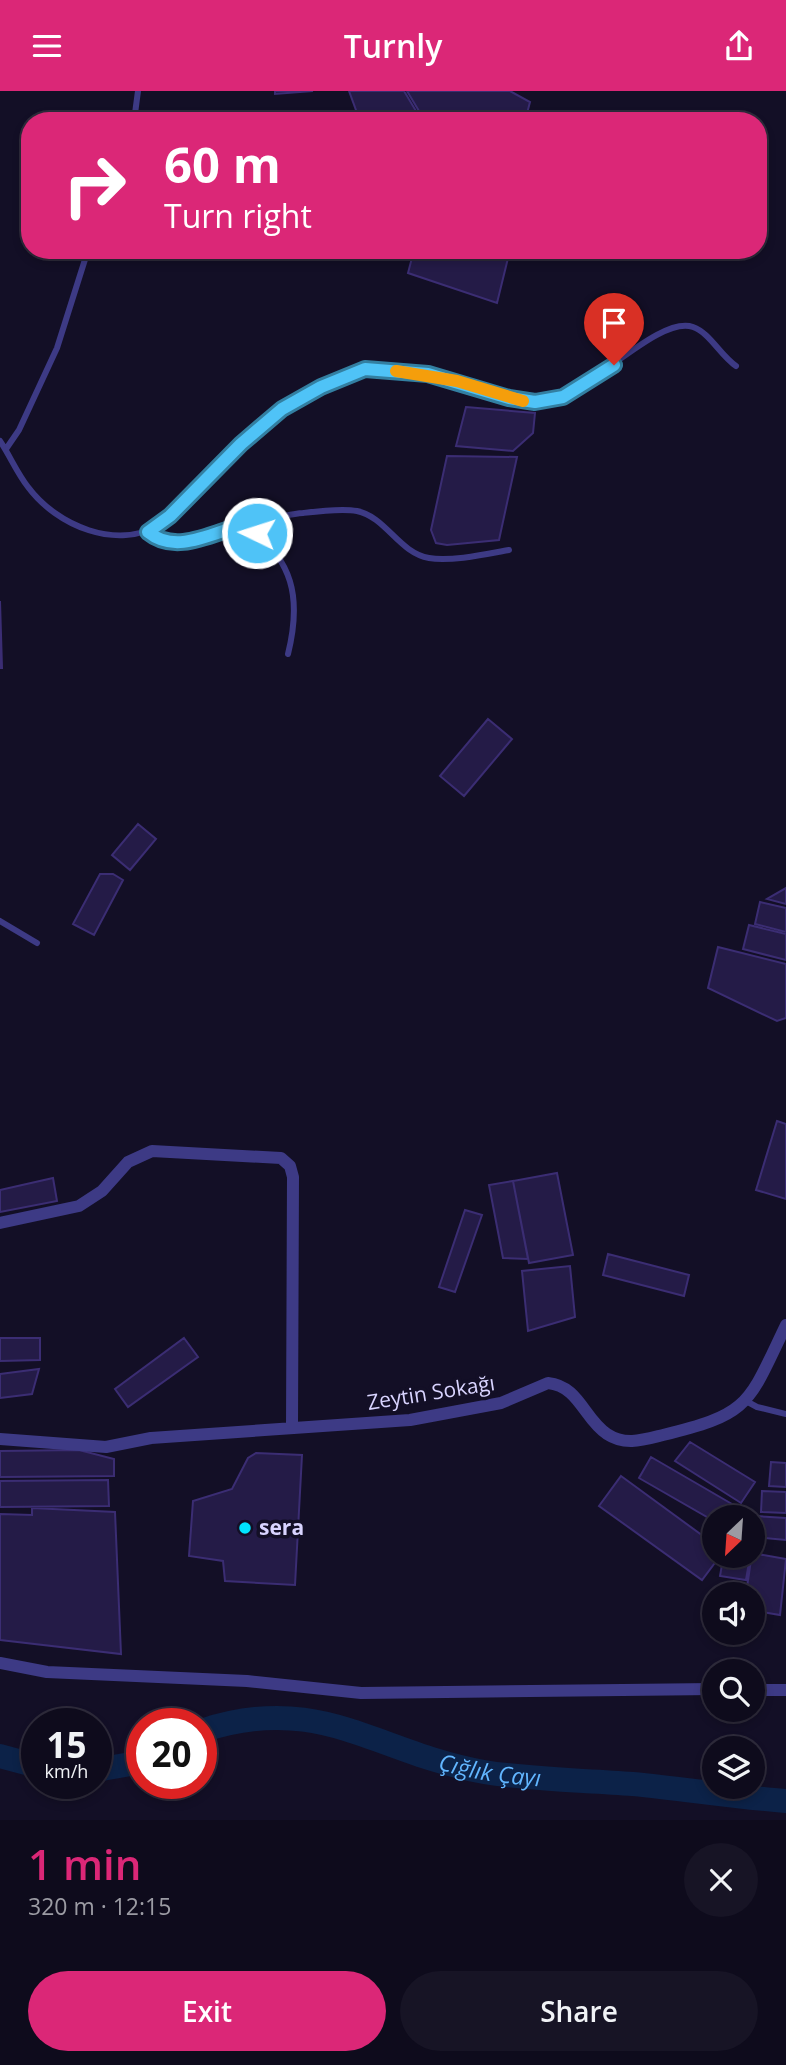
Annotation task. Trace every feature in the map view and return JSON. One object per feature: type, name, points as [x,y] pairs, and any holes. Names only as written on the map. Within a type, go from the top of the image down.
[{"type":"street","points":[[0,1223],[79,1206],[102,1192],[128,1162],[152,1151],[254,1154],[281,1158],[290,1166],[293,1177],[292,1428]]},
{"type":"street","name":"Zeytin Sokağı","points":[[0,1439],[106,1447],[151,1438],[410,1420],[501,1403],[548,1383],[565,1387],[573,1393],[605,1433],[635,1442],[709,1424],[732,1413],[758,1385],[786,1325]]},
{"type":"street","points":[[0,1664],[60,1673],[247,1681],[361,1693],[702,1689]]},
{"type":"street","points":[[765,1690],[786,1690]]},
{"type":"lane","points":[[135,112],[138,91]]},
{"type":"lane","points":[[6,449],[19,430],[57,348],[85,259]]},
{"type":"lane","points":[[0,441],[34,495],[70,523],[102,534],[132,536],[148,532],[170,516],[241,444],[282,409],[335,380],[365,369],[428,374],[522,401],[545,401],[563,397],[593,380],[663,331],[686,325],[700,331],[736,366]]},
{"type":"lane","points":[[148,532],[161,540],[184,542],[246,524],[301,513],[358,511],[379,523],[402,545],[428,558],[509,550]]},
{"type":"lane","points":[[246,524],[268,541],[285,565],[293,590],[295,625],[288,654]]},
{"type":"lane","points":[[0,921],[37,943]]},
{"type":"lane","points":[[746,1401],[757,1407],[786,1414]]},
{"type":"building","points":[[275,91],[313,91],[275,94]]},
{"type":"building","points":[[349,91],[404,91],[417,112],[357,112]]},
{"type":"building","points":[[407,91],[510,91],[530,102],[527,112],[420,112]]},
{"type":"building","points":[[412,259],[508,259],[497,303],[408,273]]},
{"type":"building","points":[[466,407],[535,413],[533,433],[513,451],[456,446]]},
{"type":"building","points":[[447,456],[517,457],[499,540],[447,545],[436,543],[431,530]]},
{"type":"building","points":[[0,601],[2,668],[0,668]]},
{"type":"building","points":[[488,719],[512,739],[464,796],[440,776]]},
{"type":"building","points":[[138,824],[156,839],[130,870],[112,855]]},
{"type":"building","points":[[100,874],[113,874],[123,880],[94,935],[73,924]]},
{"type":"building","points":[[786,888],[786,904],[767,899]]},
{"type":"building","points":[[760,902],[786,908],[786,932],[755,924]]},
{"type":"building","points":[[749,925],[786,934],[786,960],[743,949]]},
{"type":"building","points":[[718,947],[786,964],[786,1018],[777,1021],[708,988]]},
{"type":"building","points":[[777,1121],[786,1124],[786,1199],[756,1190]]},
{"type":"building","points":[[557,1173],[573,1255],[529,1263],[513,1181]]},
{"type":"building","points":[[53,1178],[57,1201],[0,1212],[0,1190]]},
{"type":"building","points":[[513,1181],[528,1259],[503,1258],[489,1185]]},
{"type":"building","points":[[465,1210],[482,1215],[455,1292],[439,1287]]},
{"type":"building","points":[[608,1254],[689,1275],[684,1296],[603,1275]]},
{"type":"building","points":[[570,1266],[575,1317],[528,1331],[522,1271]]},
{"type":"building","points":[[0,1338],[40,1338],[40,1360],[0,1361]]},
{"type":"building","points":[[184,1338],[198,1357],[128,1407],[115,1389]]},
{"type":"building","points":[[39,1369],[32,1394],[0,1398],[0,1374]]},
{"type":"building","points":[[690,1442],[755,1482],[741,1503],[675,1461]]},
{"type":"building","points":[[79,1450],[114,1459],[114,1476],[0,1477],[0,1451]]},
{"type":"building","name":"sera","points":[[256,1453],[302,1455],[295,1585],[225,1581],[223,1561],[189,1556],[193,1501],[232,1489],[248,1458]]},
{"type":"building","points":[[651,1457],[734,1505],[702,1505],[702,1514],[639,1478]]},
{"type":"building","points":[[771,1462],[786,1463],[786,1487],[769,1486]]},
{"type":"building","points":[[621,1476],[702,1535],[702,1568],[711,1568],[702,1580],[599,1506]]},
{"type":"building","points":[[108,1480],[109,1506],[0,1507],[0,1481]]},
{"type":"building","points":[[762,1491],[786,1492],[786,1513],[765,1512],[765,1505],[761,1505]]},
{"type":"building","points":[[32,1508],[115,1512],[121,1654],[0,1640],[0,1514],[32,1515]]},
{"type":"building","points":[[765,1517],[786,1518],[786,1540],[765,1538]]},
{"type":"building","points":[[765,1555],[786,1559],[780,1615],[765,1612],[765,1582],[748,1582],[750,1568],[765,1568]]},
{"type":"building","points":[[721,1568],[748,1568],[746,1580],[720,1576]]},
{"type":"waterway","name":"Çığlık Çayı","points":[[217,1727],[243,1720],[280,1718],[314,1721],[347,1729],[446,1763],[484,1772],[633,1784],[786,1801]]},
{"type":"waterway","name":"Çığlık Çayı","points":[[0,1756],[21,1762]]},
{"type":"waterway","name":"Çığlık Çayı","points":[[112,1767],[126,1765]]},
{"type":"slow traffic","points":[[396,371],[428,374],[523,401]]},
{"type":"place","name":"sera","points":[[245,1528]]},
{"type":"route","points":[[257,533],[246,524],[184,542],[161,540],[148,532],[170,516],[241,444],[282,409],[335,380],[365,369],[428,374],[509,398],[535,402],[563,397],[614,365]]}]
